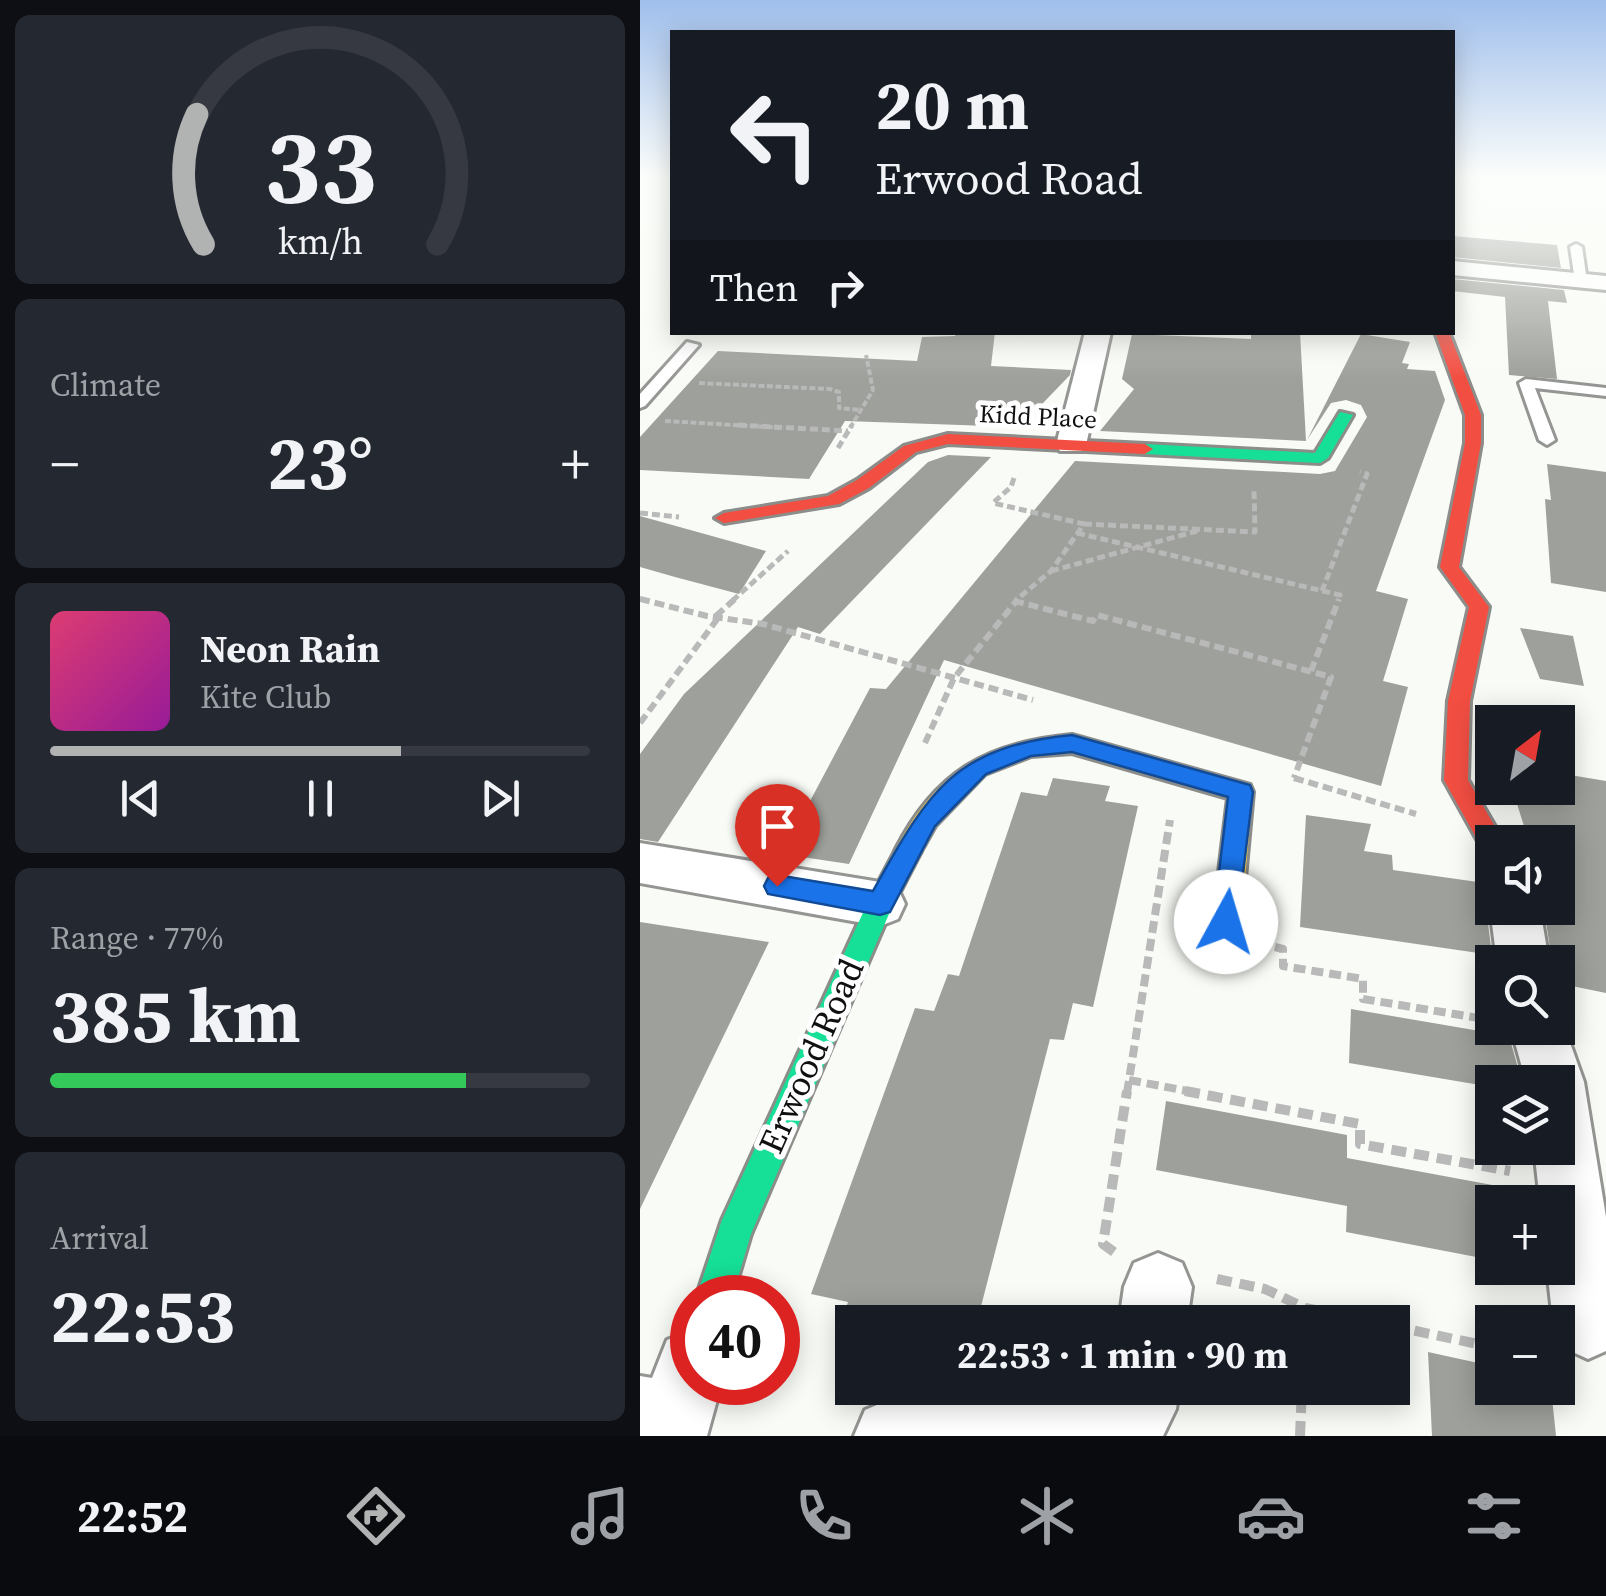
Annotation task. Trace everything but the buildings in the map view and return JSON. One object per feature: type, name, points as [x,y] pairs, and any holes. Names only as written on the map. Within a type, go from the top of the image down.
[{"type":"street","points":[[1455,268],[1606,283]]},
{"type":"street","points":[[1070,445],[1097,335]]},
{"type":"street","points":[[1443,335],[1474,414],[1473,443],[1449,567],[1479,607],[1459,701],[1456,780],[1482,825]]},
{"type":"street","points":[[1320,458],[1345,416]]},
{"type":"street","name":"Kidd Place","points":[[724,518],[834,500],[860,486],[896,454],[919,442],[1024,443],[1320,458]]},
{"type":"street","name":"Erwood Road","points":[[721,1275],[734,1232],[880,904],[926,819],[977,768],[1029,748],[1072,744],[1241,792],[1226,922]]},
{"type":"street","points":[[640,863],[880,904]]},
{"type":"street","points":[[1568,1165],[1588,1324]]},
{"type":"street","points":[[891,1436],[1140,1409],[1141,1405]]},
{"type":"lane","points":[[1576,248],[1581,280]]},
{"type":"lane","points":[[640,402],[692,345]]},
{"type":"lane","points":[[1547,440],[1526,383],[1606,392]]},
{"type":"path","points":[[803,507],[873,390],[866,354]]},
{"type":"path","points":[[688,383],[830,389],[838,392],[839,408],[860,410]]},
{"type":"path","points":[[658,421],[848,431]]},
{"type":"path","points":[[1024,443],[1011,487],[992,503],[1084,524],[1255,532],[1254,454]]},
{"type":"path","points":[[1320,458],[1368,474],[1322,592]]},
{"type":"path","points":[[926,819],[921,752],[954,678],[1014,600],[1051,571],[1084,524]]},
{"type":"path","points":[[1051,571],[1202,529]]},
{"type":"path","points":[[1077,533],[1340,595],[1310,672]]},
{"type":"path","points":[[1014,600],[1092,621],[1097,615],[1331,677],[1294,778]]},
{"type":"path","points":[[640,723],[718,618]]},
{"type":"path","points":[[1178,774],[1103,1244],[1174,1296],[1265,1289],[1299,1305]]},
{"type":"path","points":[[1153,927],[1172,930]]},
{"type":"path","points":[[1265,946],[1284,949],[1283,966],[1363,979],[1363,999],[1475,1017]]},
{"type":"path","points":[[1129,1080],[1360,1124],[1360,1144],[1570,1182]]},
{"type":"path","points":[[1410,1330],[1475,1343]]},
{"type":"path","points":[[1300,1436],[1301,1405]]},
{"type":"traffic: fast","points":[[1145,449],[1320,458],[1345,415]]},
{"type":"traffic: fast","points":[[721,1275],[734,1232],[880,904],[908,851]]},
{"type":"traffic: slow","points":[[908,851],[926,819],[977,768],[1029,748],[1072,744],[1241,792],[1227,921]]},
{"type":"traffic: jam","points":[[1443,335],[1473,415],[1473,443],[1449,567],[1479,607],[1459,701],[1456,780],[1482,825]]},
{"type":"traffic: jam","points":[[724,518],[833,500],[863,484],[910,449],[948,439],[1145,449]]},
{"type":"route","points":[[777,886],[880,904],[926,819],[977,768],[1029,748],[1072,744],[1241,792],[1226,922]]}]
